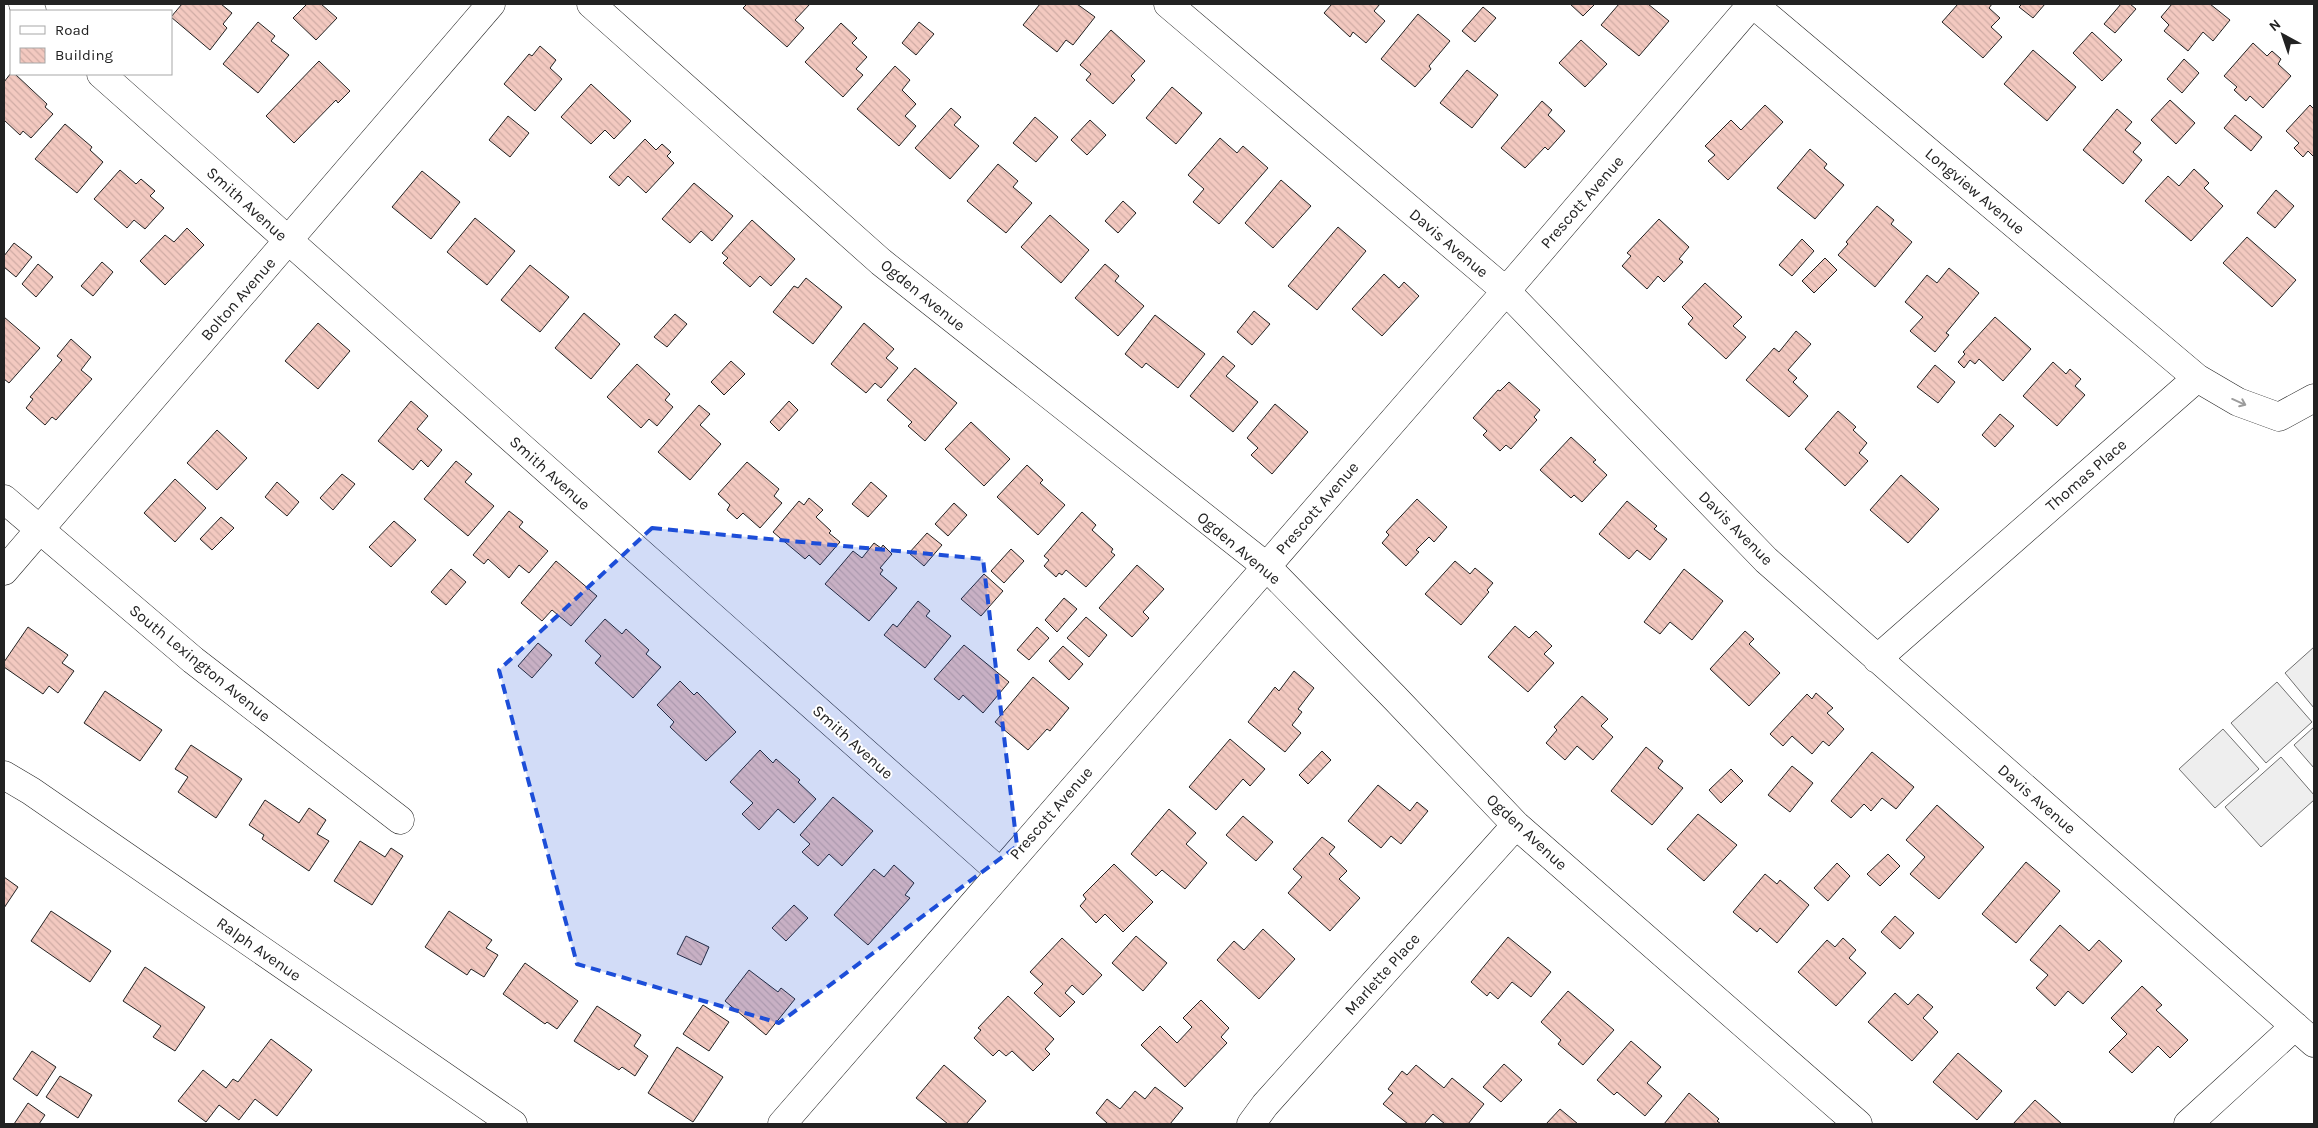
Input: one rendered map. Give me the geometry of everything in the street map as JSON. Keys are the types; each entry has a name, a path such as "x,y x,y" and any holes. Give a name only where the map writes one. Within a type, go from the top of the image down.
{"street":[{"name":"Bolton Avenue","path":"4,571 491,4"},
{"name":"Ogden Avenue","path":"591,4 881,262 1266,566 1516,826 1858,1124"},
{"name":"Davis Avenue","path":"1168,4 1506,291 1766,560 2305,1035"},
{"name":"Prescott Avenue","path":"782,1124 1753,4"},
{"name":"Longview Avenue","path":"1753,4 2197,378"},
{"name":"Smith Avenue","path":"102,75 1000,872"},
{"path":"2197,378 2238,402 2279,418 2314,398"},
{"name":"Thomas Place","path":"1877,659 2197,378"},
{"name":"South Lexington Avenue","path":"4,499 193,660 400,820"},
{"name":"Ralph Avenue","path":"4,775 31,791 513,1124"},
{"name":"Marlette Place","path":"1251,1124 1265,1105 1516,826"},
{"path":"2188,1124 2305,1035"}],"highlighted area":[{"path":"652,528 983,559 1017,846 779,1023 577,964 499,670"}],"shaded area":[{"path":"2314,647 2314,708 2285,673"},
{"path":"2277,682 2312,722 2266,763 2231,723"},
{"path":"2314,727 2314,768 2294,745"},
{"path":"2223,729 2259,769 2215,808 2179,769"},
{"path":"2281,757 2314,795 2314,800 2261,847 2225,807"}],"building":[{"path":"182,4 221,4 232,13 223,24 227,28 210,50 172,18"},
{"path":"307,4 321,4 337,18 316,40 293,18"},
{"path":"747,4 810,4 795,20 804,28 787,47 743,8"},
{"path":"1040,4 1077,4 1095,17 1073,45 1066,40 1057,52 1023,25"},
{"path":"1332,4 1380,4 1374,11 1385,21 1366,43 1353,32 1350,37 1324,13"},
{"path":"1570,4 1595,4 1583,16"},
{"path":"1619,4 1648,4 1669,21 1639,56 1601,25"},
{"path":"1958,4 1992,4 1989,8 2000,18 1991,27 2002,37 1983,58 1942,22"},
{"path":"2022,4 2045,4 2033,18 2019,7"},
{"path":"2121,4 2130,4 2136,9 2115,33 2104,24"},
{"path":"2172,4 2210,4 2230,20 2213,41 2203,32 2188,51 2164,31 2169,25 2161,17"},
{"path":"1483,7 1496,18 1475,42 1462,31"},
{"path":"1418,14 1450,41 1429,66 1431,69 1415,87 1381,59"},
{"path":"258,22 275,36 271,41 289,55 258,93 223,64"},
{"path":"919,22 934,34 916,55 902,43"},
{"path":"841,23 857,38 852,43 867,57 856,69 863,75 843,97 805,62"},
{"path":"1111,30 1145,61 1131,76 1135,80 1113,104 1086,80 1091,74 1080,65"},
{"path":"2092,32 2122,60 2102,81 2073,53"},
{"path":"1581,40 1607,64 1585,87 1559,63"},
{"path":"2253,43 2267,56 2272,51 2281,59 2278,64 2291,76 2263,108 2250,96 2246,101 2234,90 2237,87 2224,76"},
{"path":"540,46 556,60 550,68 562,79 535,111 504,84 529,54 532,56"},
{"path":"2033,50 2076,87 2047,121 2004,84"},
{"path":"2184,59 2199,73 2182,93 2167,79"},
{"path":"319,61 350,91 338,103 336,100 294,143 266,116"},
{"path":"895,66 910,80 902,90 916,104 905,116 916,126 899,146 857,109"},
{"path":"1467,70 1498,95 1472,128 1440,103"},
{"path":"10,74 16,75 47,104 45,107 53,114 31,138 23,131 20,135 4,120 4,82"},
{"path":"591,84 631,121 614,139 605,130 591,144 561,117"},
{"path":"1172,87 1202,113 1176,144 1146,118"},
{"path":"2170,100 2195,123 2176,144 2151,120"},
{"path":"1542,101 1552,110 1548,115 1565,131 1548,150 1545,147 1525,168 1501,148"},
{"path":"1765,105 1783,122 1728,180 1708,161 1715,155 1705,146 1731,120 1741,130"},
{"path":"2310,105 2314,109 2314,157 2308,151 2303,157 2294,148 2299,143 2286,131"},
{"path":"951,108 961,117 954,125 979,146 950,179 915,148"},
{"path":"2117,109 2132,122 2125,130 2141,143 2133,152 2142,160 2123,184 2083,150"},
{"path":"2235,115 2262,137 2251,151 2224,128"},
{"path":"508,116 529,133 510,157 489,140"},
{"path":"1035,117 1058,137 1036,162 1013,143"},
{"path":"1090,120 1106,135 1087,155 1071,140"},
{"path":"65,124 92,147 90,150 103,162 77,193 35,159"},
{"path":"1220,138 1237,153 1243,146 1268,168 1219,224 1193,202 1204,189 1188,175"},
{"path":"645,139 656,150 662,144 671,152 667,156 674,163 646,193 628,176 619,186 609,177"},
{"path":"1810,149 1827,164 1824,168 1844,185 1815,219 1777,188"},
{"path":"998,164 1018,181 1013,187 1032,203 1006,233 967,201"},
{"path":"2194,169 2209,183 2204,188 2223,206 2191,241 2145,201 2168,176 2179,186"},
{"path":"120,170 136,184 141,179 155,191 150,196 164,208 145,229 134,220 127,228 94,199"},
{"path":"422,171 460,202 431,239 392,207"},
{"path":"1281,180 1311,206 1273,248 1245,223"},
{"path":"694,183 733,216 712,241 701,231 690,243 662,219"},
{"path":"2276,190 2294,206 2275,228 2257,213"},
{"path":"1123,201 1136,213 1118,233 1105,221"},
{"path":"1877,206 1894,220 1891,224 1912,242 1875,287 1838,255 1848,244 1846,242"},
{"path":"1050,215 1089,250 1061,283 1021,247"},
{"path":"475,218 515,251 487,285 447,252"},
{"path":"1659,219 1689,247 1679,259 1683,262 1664,282 1658,276 1647,289 1622,266 1631,256 1627,253"},
{"path":"752,220 795,259 771,286 760,276 750,287 723,263 728,258 722,253"},
{"path":"1338,227 1366,251 1317,310 1288,286"},
{"path":"187,228 204,245 165,285 140,261 165,235 174,242"},
{"path":"2247,237 2296,280 2272,307 2223,263"},
{"path":"1802,239 1814,251 1792,276 1779,265"},
{"path":"14,243 32,257 16,277 4,267 4,256"},
{"path":"1825,258 1837,270 1814,293 1802,281"},
{"path":"102,262 113,272 93,296 81,286"},
{"path":"38,264 53,277 36,297 22,284"},
{"path":"1105,264 1119,276 1115,281 1144,306 1118,336 1075,298"},
{"path":"530,265 569,297 540,332 501,300"},
{"path":"1949,268 1979,293 1946,333 1949,335 1935,352 1910,331 1923,317 1905,302 1927,275 1937,283"},
{"path":"1384,274 1399,288 1404,282 1419,296 1382,336 1352,309"},
{"path":"806,278 842,307 813,344 773,312 794,286 798,288"},
{"path":"1705,283 1742,317 1733,326 1746,337 1726,359 1688,324 1693,318 1682,307"},
{"path":"1254,311 1270,324 1252,345 1237,332"},
{"path":"584,313 620,344 591,379 555,348"},
{"path":"675,314 687,324 667,347 654,337"},
{"path":"1155,315 1205,354 1178,388 1146,363 1142,368 1125,354"},
{"path":"4,317 40,348 9,383 4,379"},
{"path":"1995,317 2031,349 2003,381 1979,359 1975,364 1970,360 1964,368 1958,362 1965,354 1963,352"},
{"path":"318,323 350,351 318,389 285,361"},
{"path":"864,323 894,349 886,358 898,368 881,388 875,383 866,393 831,364"},
{"path":"1796,331 1811,344 1788,370 1797,378 1793,382 1808,396 1789,417 1746,380 1774,348 1779,352"},
{"path":"71,339 91,357 81,370 92,379 56,420 52,417 45,425 26,408 33,399 30,397 62,360 57,356"},
{"path":"1223,356 1235,366 1226,376 1258,402 1233,432 1190,396"},
{"path":"731,361 745,374 724,395 711,382"},
{"path":"2053,362 2066,374 2070,369 2081,379 2075,386 2085,395 2057,426 2023,396"},
{"path":"637,364 670,394 665,400 673,407 657,426 649,419 641,428 607,397"},
{"path":"1935,365 1955,382 1938,403 1917,387"},
{"path":"915,368 957,403 925,441 908,426 912,422 887,400"},
{"path":"1509,382 1540,410 1534,417 1537,420 1511,449 1506,445 1500,451 1483,435 1487,431 1473,418 1498,390 1500,391"},
{"path":"411,401 428,416 417,429 442,450 428,467 421,460 413,470 378,441"},
{"path":"789,401 798,410 779,431 770,422"},
{"path":"1275,404 1308,432 1272,474 1251,455 1258,448 1247,438"},
{"path":"699,405 710,414 700,425 721,444 690,480 658,452"},
{"path":"1838,411 1856,427 1853,430 1867,443 1859,453 1868,461 1845,486 1805,449"},
{"path":"2000,414 2014,426 1995,447 1982,435"},
{"path":"971,422 1010,459 984,486 945,449"},
{"path":"217,430 247,458 217,490 187,463"},
{"path":"1571,437 1596,460 1593,462 1607,475 1582,502 1574,495 1571,498 1540,470"},
{"path":"456,461 472,474 465,482 494,506 468,536 424,499"},
{"path":"747,462 779,489 774,496 782,503 760,528 743,513 737,519 727,510 730,505 718,494"},
{"path":"1027,465 1043,480 1040,483 1065,505 1038,535 997,497"},
{"path":"342,474 355,484 333,510 320,498"},
{"path":"1901,475 1939,509 1908,543 1870,510"},
{"path":"175,479 206,508 175,542 144,513"},
{"path":"277,482 299,502 287,516 265,497"},
{"path":"871,482 887,496 868,517 852,504"},
{"path":"809,498 823,510 816,517 831,531 829,533 840,542 820,565 809,555 805,559 773,532 799,501 804,505"},
{"path":"1417,499 1447,527 1434,542 1429,537 1416,550 1419,552 1406,566 1382,543 1389,535 1386,532"},
{"path":"1627,501 1657,526 1654,529 1667,539 1650,560 1637,550 1629,559 1599,534"},
{"path":"954,503 967,515 948,536 935,524"},
{"path":"509,511 523,522 519,527 548,551 529,573 519,565 509,578 488,559 484,564 473,555"},
{"path":"1082,512 1096,525 1092,530 1113,549 1111,552 1115,555 1086,587 1066,570 1062,575 1059,573 1056,577 1044,566 1049,560 1044,556"},
{"path":"221,517 234,528 212,550 200,539"},
{"path":"394,521 416,540 391,567 369,547"},
{"path":"927,533 942,545 924,566 909,553"},
{"path":"874,543 881,548 883,545 892,554 880,568 883,570 880,574 897,588 869,621 825,584 853,551 862,558"},
{"path":"1011,549 1024,561 1004,583 991,571"},
{"path":"556,561 597,596 571,626 552,610 542,621 521,603"},
{"path":"1455,561 1470,574 1475,568 1493,583 1487,590 1489,592 1461,625 1425,594"},
{"path":"1137,565 1164,589 1143,612 1149,618 1132,637 1099,608"},
{"path":"451,569 466,582 446,605 431,592"},
{"path":"1684,569 1723,601 1692,640 1670,622 1660,634 1644,622"},
{"path":"984,574 1003,591 981,616 961,599"},
{"path":"1064,598 1077,609 1057,632 1045,620"},
{"path":"918,601 930,611 926,616 951,636 925,668 884,635 893,624 897,627"},
{"path":"1086,617 1107,635 1089,657 1067,638"},
{"path":"605,619 622,634 626,629 649,650 646,654 661,667 633,698 595,663 601,656 585,641"},
{"path":"1515,626 1529,638 1536,631 1552,646 1544,654 1554,663 1528,692 1488,657"},
{"path":"28,627 68,655 62,663 74,671 58,693 49,686 43,694 4,667 4,662"},
{"path":"1037,627 1049,638 1029,660 1017,650"},
{"path":"1745,631 1754,639 1749,644 1780,673 1749,706 1710,669"},
{"path":"538,643 552,655 532,678 518,666"},
{"path":"964,645 1009,682 983,713 963,695 959,700 934,679"},
{"path":"1063,646 1083,664 1069,680 1049,661"},
{"path":"1294,671 1314,688 1298,709 1302,712 1292,725 1301,733 1285,752 1248,722 1275,687 1279,691"},
{"path":"1033,677 1069,708 1050,731 1047,729 1028,750 995,722"},
{"path":"680,681 694,695 697,692 736,732 706,761 670,727 674,722 657,705"},
{"path":"105,691 162,730 140,761 84,723"},
{"path":"1816,693 1833,708 1827,713 1844,729 1829,746 1823,741 1812,754 1792,736 1783,746 1770,734 1807,694 1812,699"},
{"path":"1582,696 1608,719 1601,726 1613,737 1593,760 1577,746 1565,760 1546,743 1557,730 1554,727"},
{"path":"1230,739 1265,769 1250,786 1243,779 1216,810 1189,787"},
{"path":"191,745 242,779 216,818 178,792 188,777 175,769"},
{"path":"1646,747 1663,761 1658,768 1683,788 1652,825 1611,791"},
{"path":"760,750 773,763 776,759 800,780 798,782 816,799 794,823 778,809 759,830 742,814 753,803 730,782"},
{"path":"1322,751 1331,760 1308,784 1299,775"},
{"path":"1872,752 1914,787 1896,809 1882,798 1871,811 1864,804 1851,818 1831,801"},
{"path":"1792,766 1813,783 1790,812 1768,795"},
{"path":"1731,769 1743,781 1721,803 1709,790"},
{"path":"1378,785 1410,811 1417,802 1428,811 1401,844 1391,836 1381,848 1348,821"},
{"path":"833,797 873,831 842,866 829,854 818,866 802,852 810,844 800,835"},
{"path":"265,800 299,823 309,808 326,820 317,834 329,841 309,871 262,839 264,835 249,825"},
{"path":"1937,805 1984,847 1939,899 1910,874 1925,857 1906,840"},
{"path":"1169,809 1196,833 1186,844 1207,863 1185,889 1162,870 1156,876 1131,854"},
{"path":"1698,814 1737,845 1704,881 1667,849"},
{"path":"1243,816 1273,842 1256,861 1226,835"},
{"path":"1322,837 1335,847 1329,854 1347,871 1339,879 1360,898 1330,931 1288,893 1302,877 1293,869"},
{"path":"360,841 385,857 391,848 403,856 372,905 334,881"},
{"path":"1888,854 1900,866 1880,886 1867,874"},
{"path":"2026,862 2060,891 2016,943 1982,914"},
{"path":"1837,863 1850,876 1828,901 1814,888"},
{"path":"1114,864 1153,902 1123,932 1105,914 1096,923 1080,906 1086,899 1083,895"},
{"path":"894,865 914,883 905,895 910,898 868,945 834,915 874,869 884,877"},
{"path":"1765,874 1777,884 1780,880 1809,905 1777,943 1760,928 1757,932 1733,912"},
{"path":"4,877 18,887 4,908"},
{"path":"794,905 808,918 786,941 772,928"},
{"path":"51,911 111,951 90,982 31,941"},
{"path":"449,911 492,940 486,948 498,955 484,977 471,969 467,975 425,947"},
{"path":"1895,916 1914,933 1900,949 1881,932"},
{"path":"2060,925 2089,951 2099,940 2122,961 2083,1004 2068,991 2055,1006 2036,988 2048,975 2030,960"},
{"path":"1263,929 1295,959 1259,999 1217,960 1234,941 1244,950"},
{"path":"686,936 709,947 701,965 677,954"},
{"path":"1136,936 1167,963 1143,991 1112,963"},
{"path":"1508,937 1551,972 1531,997 1512,982 1498,999 1490,992 1487,996 1471,982"},
{"path":"1062,938 1102,975 1083,995 1072,985 1065,993 1075,1002 1060,1017 1034,993 1043,984 1030,972"},
{"path":"1843,938 1856,950 1849,958 1866,973 1836,1006 1798,972 1827,940 1835,947"},
{"path":"525,963 578,1001 557,1029 547,1022 545,1024 503,994"},
{"path":"145,967 205,1007 175,1051 153,1037 161,1026 123,1001"},
{"path":"749,970 778,992 781,988 795,999 766,1035 725,1001"},
{"path":"2142,986 2162,1005 2156,1010 2188,1040 2170,1058 2158,1046 2132,1073 2109,1052 2127,1034 2111,1018"},
{"path":"1568,991 1614,1030 1583,1065 1558,1044 1561,1040 1541,1022"},
{"path":"1895,993 1908,1005 1918,994 1933,1007 1923,1018 1938,1032 1912,1061 1868,1022"},
{"path":"1008,996 1054,1039 1045,1049 1050,1054 1033,1071 1012,1051 1006,1056 999,1050 993,1056 974,1038 981,1030 978,1028"},
{"path":"1201,1000 1229,1028 1221,1037 1227,1043 1185,1087 1141,1045 1160,1026 1177,1043 1192,1027 1183,1018"},
{"path":"703,1005 729,1022 709,1051 683,1034"},
{"path":"597,1006 641,1035 634,1046 648,1056 635,1076 622,1067 619,1070 574,1041"},
{"path":"271,1039 312,1070 277,1116 255,1099 239,1120 219,1105 206,1122 178,1101 203,1070 226,1088 233,1079 238,1082"},
{"path":"1631,1041 1661,1067 1647,1083 1662,1096 1645,1116 1617,1092 1614,1095 1597,1080"},
{"path":"677,1047 723,1077 693,1122 648,1093"},
{"path":"32,1051 56,1067 37,1096 13,1079"},
{"path":"1958,1053 2002,1091 1977,1120 1933,1082"},
{"path":"1504,1064 1522,1080 1501,1102 1483,1087"},
{"path":"944,1065 986,1101 966,1124 948,1124 916,1098"},
{"path":"1416,1065 1444,1088 1452,1078 1484,1104 1468,1124 1445,1124 1433,1114 1424,1124 1408,1124 1383,1104 1393,1093 1388,1089 1402,1071 1407,1075"},
{"path":"60,1076 92,1095 78,1118 46,1097"},
{"path":"1155,1087 1183,1108 1170,1124 1108,1124 1096,1113 1107,1099 1120,1109 1135,1091 1145,1099"},
{"path":"1689,1093 1719,1119 1717,1121 1721,1124 1664,1124"},
{"path":"2035,1100 2062,1124 2013,1124"},
{"path":"28,1103 45,1115 39,1124 14,1124"},
{"path":"1560,1109 1578,1124 1546,1124"}]}
